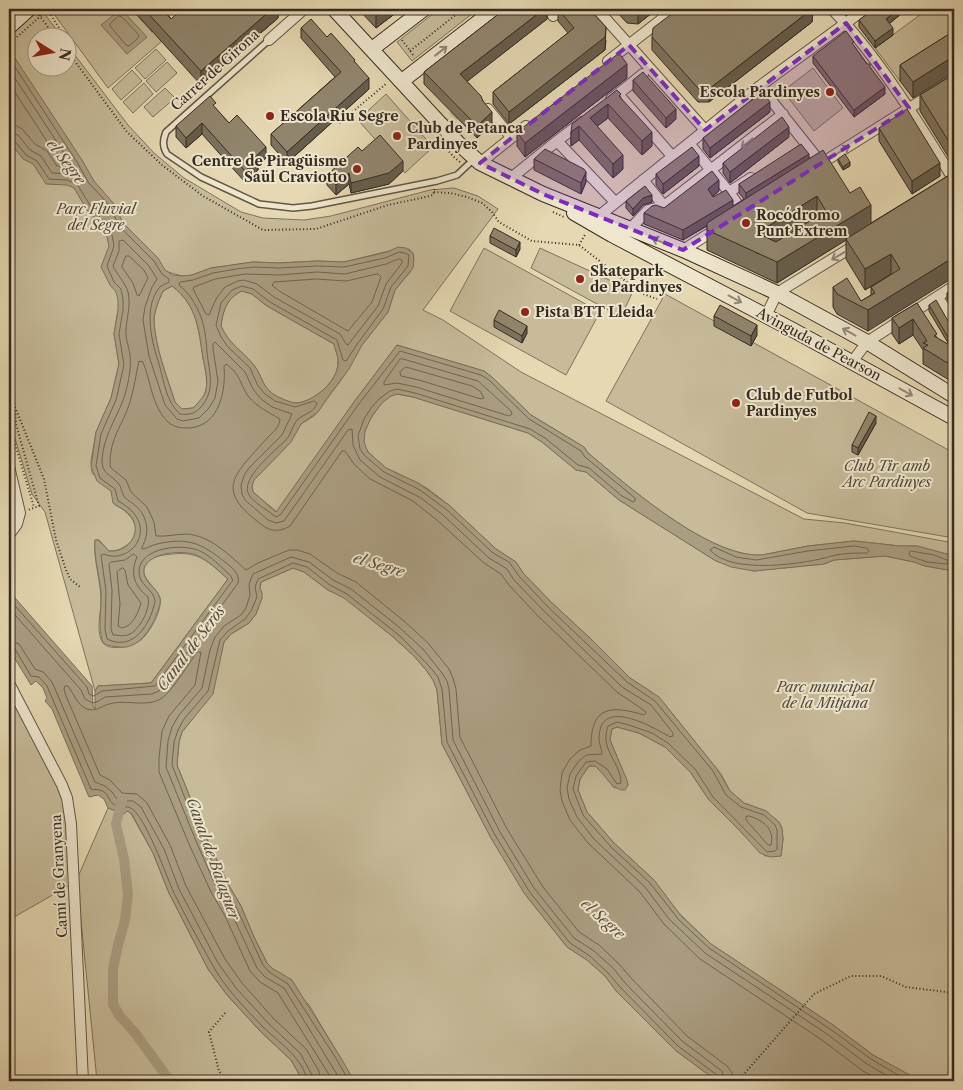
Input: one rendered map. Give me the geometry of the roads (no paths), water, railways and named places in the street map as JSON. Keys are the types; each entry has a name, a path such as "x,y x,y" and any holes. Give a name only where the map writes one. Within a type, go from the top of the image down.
{"street":[{"path":"9,27 30,9"},
{"name":"Carrer de Girona","path":"269,40 304,9"},
{"path":"334,9 453,138 478,161 543,194 592,224 615,202 760,86 865,9"},
{"path":"372,49 424,9"},
{"path":"399,78 422,66 495,9"},
{"path":"553,16 562,9"},
{"path":"597,9 705,130"},
{"path":"598,70 675,9"},
{"path":"832,9 846,23 909,108 954,180"},
{"path":"603,105 650,68"},
{"path":"811,170 954,80"},
{"path":"760,86 821,163"},
{"path":"618,94 672,156"},
{"path":"488,109 511,137"},
{"path":"630,229 648,210 664,206 783,114"},
{"path":"511,178 588,117"},
{"path":"478,161 535,119"},
{"path":"557,141 615,202"},
{"path":"659,260 687,252 739,215 729,192 689,143"},
{"path":"794,149 804,143"},
{"path":"729,192 756,174"},
{"path":"643,180 664,206"},
{"name":"Avinguda de Pearson","path":"592,224 630,229 687,252 776,293 867,342 953,393"},
{"name":"Avinguda de Pearson","path":"592,224 954,418"},
{"path":"766,316 776,293 864,240"},
{"path":"682,272 681,261 687,252"},
{"path":"852,362 867,342 922,312 938,297 954,287"},
{"path":"938,297 954,324"},
{"path":"9,466 20,513 17,524 9,535"},
{"name":"Camí de Granyena","path":"9,683 67,798 71,824 83,1081"}],"lane":[{"name":"Carrer de Girona","path":"269,40 166,132 163,140 164,149 167,154 201,177 259,204 293,208 312,206 457,176 478,161"}],"water":[{"path":"121,9 147,37 127,54 101,25"},
{"path":"9,49 94,181 114,204 123,223 158,258 165,270 173,275 192,275 211,268 253,262 344,262 387,252 398,247 406,248 413,253 413,268 395,290 388,312 362,345 349,369 318,412 301,424 291,442 254,480 253,492 276,512 397,345 484,371 531,415 584,447 588,453 670,518 718,545 741,553 762,555 808,546 854,541 917,546 954,556 954,571 885,556 834,560 824,564 754,571 731,567 716,561 619,500 586,472 576,470 528,433 413,397 397,394 382,403 372,416 365,431 364,442 368,452 386,468 418,483 450,506 496,549 516,562 523,573 551,602 630,678 659,697 717,769 730,791 744,803 766,811 779,822 782,828 783,839 781,856 770,857 760,853 709,800 691,773 665,747 639,733 617,727 612,729 610,740 628,785 625,790 620,790 599,769 595,766 589,766 580,779 578,790 587,812 614,843 654,880 682,917 711,944 833,1025 873,1055 921,1081 717,1081 675,1050 617,992 605,976 587,960 567,947 524,893 491,838 442,744 437,690 426,670 392,636 344,598 328,590 304,572 293,568 261,582 262,598 256,614 249,623 231,634 224,642 213,694 182,732 177,765 206,837 267,963 292,980 354,1081 303,1081 291,1060 261,1032 227,995 208,969 169,893 153,853 132,814 127,811 124,814 108,808 104,799 98,795 89,797 52,709 45,701 47,698 43,688 36,681 31,685 9,649 9,591 92,686 93,706 95,709 95,691 98,686 151,683 228,579 214,566 192,554 168,554 152,559 147,563 144,574 147,581 158,594 160,602 151,626 143,638 132,645 118,647 103,643 100,624 101,592 95,540 98,540 109,551 116,551 127,546 134,536 135,530 135,524 130,515 113,503 111,491 97,481 91,467 96,432 111,398 119,364 114,334 118,300 116,292 110,285 101,267 109,246 102,226 87,210 74,188 67,185 46,184 33,164 23,159 9,141","holes":["172,286 180,293 192,310 198,328 207,384 204,395 193,408 182,409 175,402 162,362 154,321 156,309 163,291","242,291 252,294 267,306 334,344 338,358 337,370 334,377 317,395 303,402 296,403 278,397 268,390 253,364 228,338 221,326 229,301"]}],"waterway":[{"path":"122,800 116,824 124,859 128,895 125,920 113,969 113,1004 119,1015 135,1033 170,1081"}],"tunnel":[{"path":"443,128 463,106"}],"place":[{"name":"Escola Pardinyes","path":"830,92"},
{"name":"Escola Riu Segre","path":"270,116"},
{"name":"Club de Petanca Pardinyes","path":"397,136"},
{"name":"Centre de Piragüisme Saül Craviotto","path":"357,169"},
{"name":"Rocódromo Punt Extrem","path":"746,223"},
{"name":"Skatepark de Pardinyes","path":"580,279"},
{"name":"Pista BTT Lleida","path":"525,312"},
{"name":"Club de Futbol Pardinyes","path":"736,403"}],"water label":[{"name":"el Segre","path":"66,162"},
{"name":"el Segre","path":"379,565"},
{"name":"Canal de Seròs","path":"191,648"},
{"name":"Canal de Balaguer","path":"213,859"},
{"name":"el Segre","path":"603,919"}],"park label":[{"name":"Parc Fluvial del Segre","path":"96,217"},
{"name":"Club Tir amb Arc Pardinyes","path":"887,474"},
{"name":"Parc municipal de la Mitjana","path":"825,696"}]}
